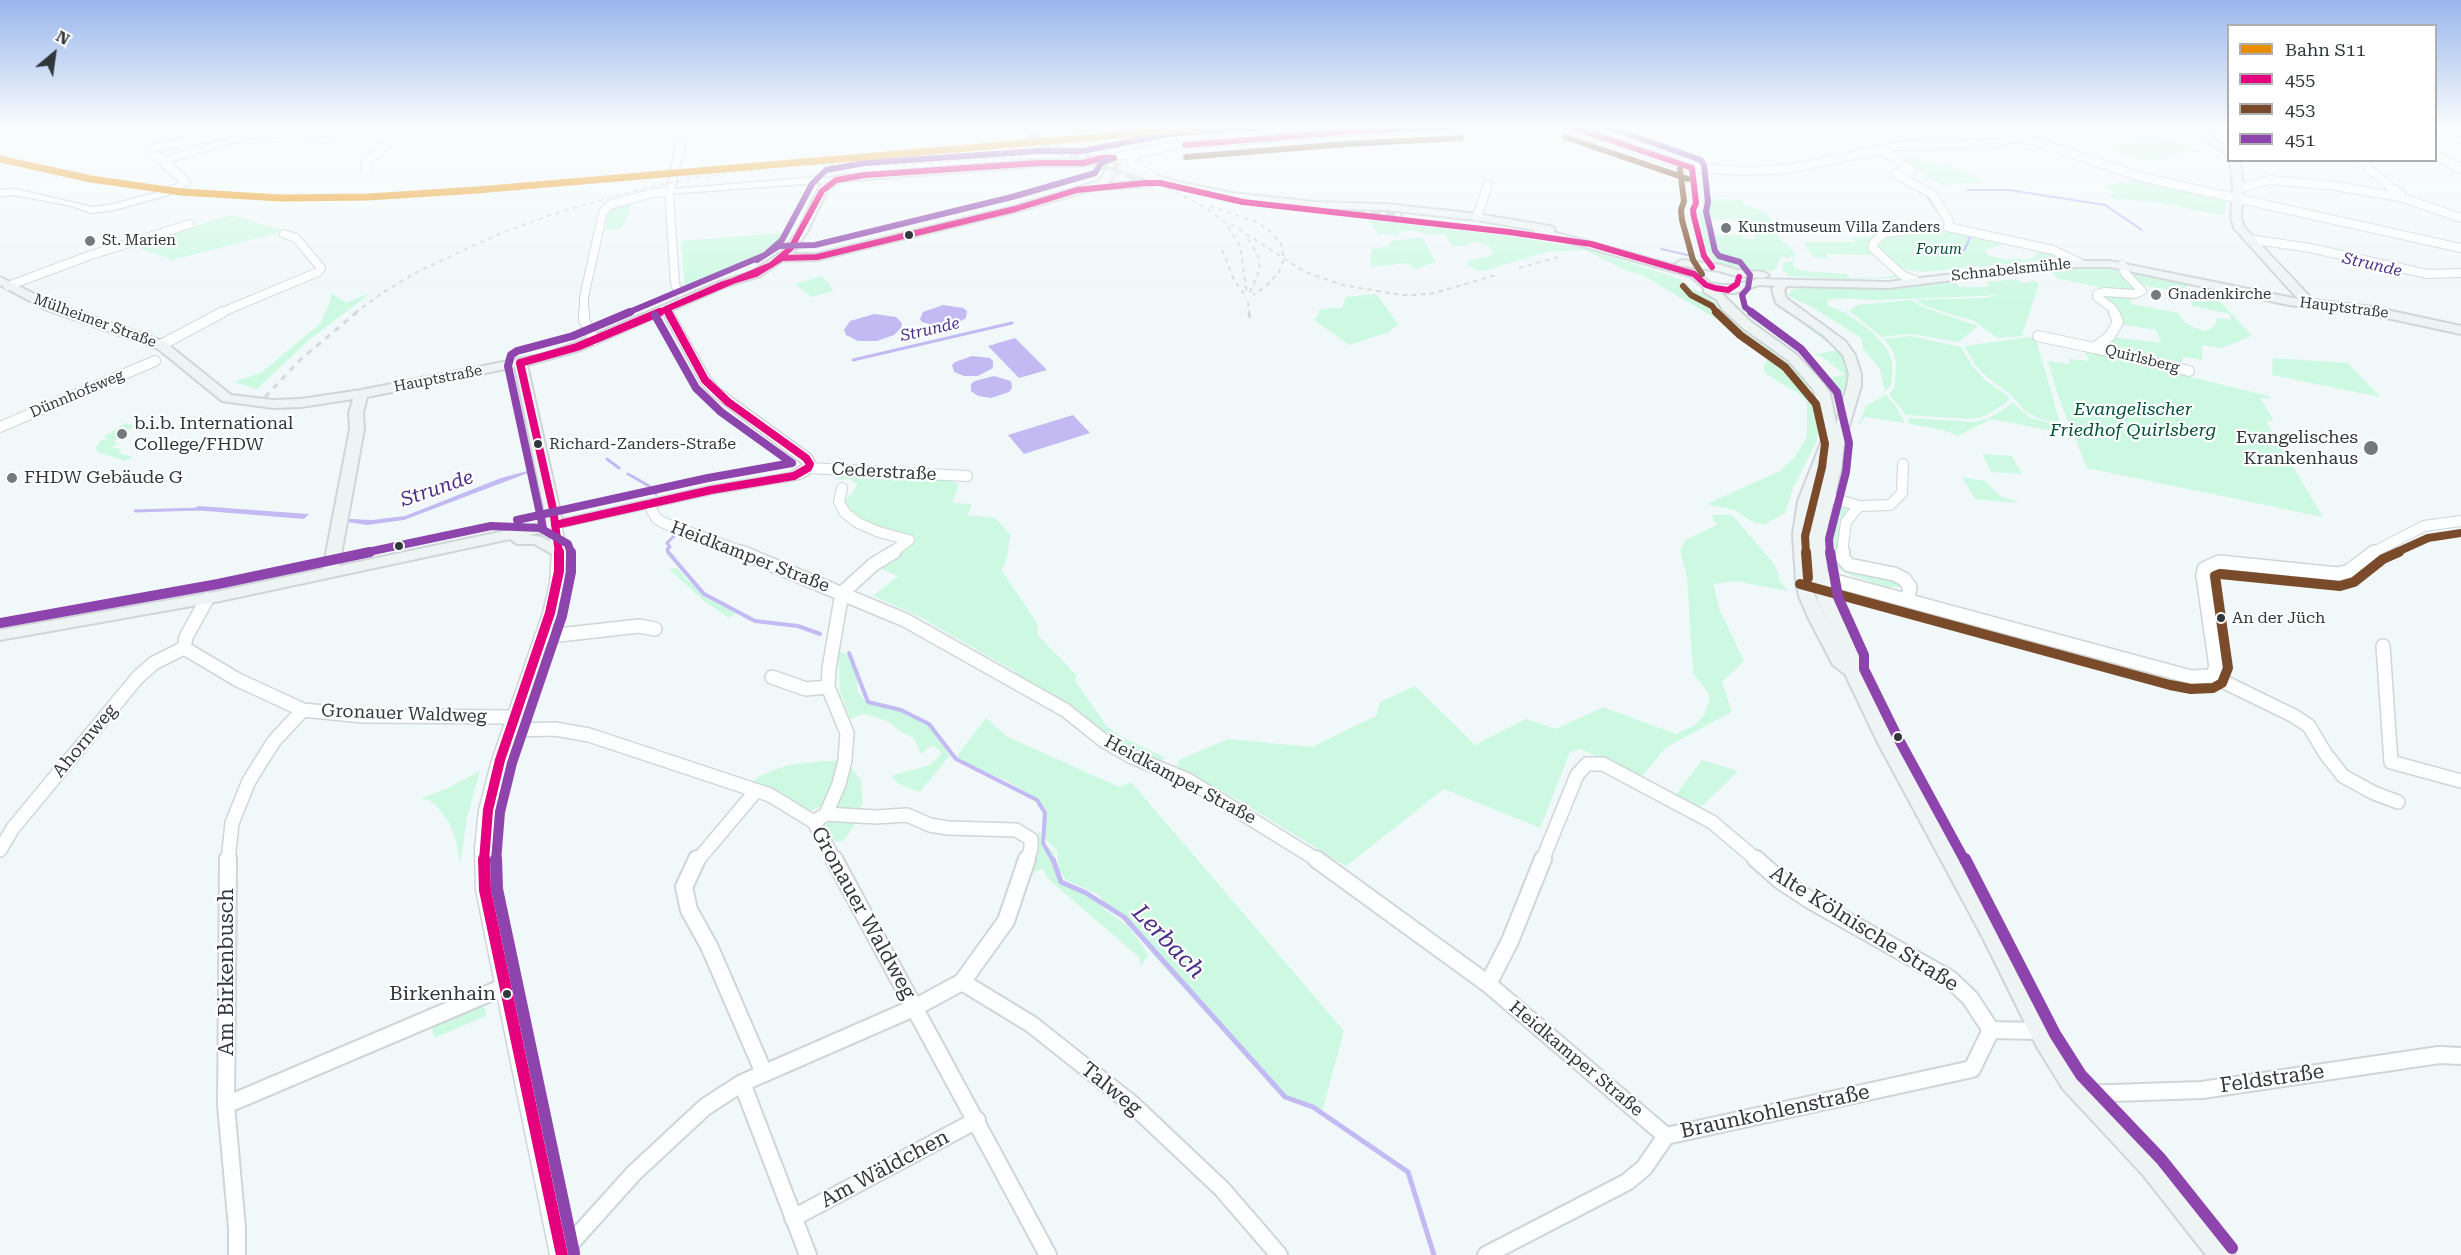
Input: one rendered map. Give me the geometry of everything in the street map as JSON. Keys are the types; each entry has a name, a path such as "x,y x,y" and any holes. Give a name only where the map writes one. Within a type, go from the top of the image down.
{"main road":[{"path":"782,258 802,232 828,185"},
{"name":"Hauptstraße","path":"273,404 310,402 361,394 553,356 723,284 756,274 782,258 817,256 1015,209 1097,185"},
{"name":"Hauptstraße","path":"1077,190 1120,185"},
{"path":"1167,185 1232,200 1387,207 1477,217 1579,234 1698,272"},
{"path":"1182,185 1251,199 1349,207 1591,244"},
{"path":"2236,185 2237,224 2310,304"},
{"path":"1403,216 1538,231 1615,245"},
{"path":"1538,231 1692,266 1709,287 1728,290 1735,314"},
{"name":"Schnabelsmühle","path":"1698,272 1719,270 1741,278 1859,286 1888,285 1915,280 2080,263 2122,265"},
{"name":"Hauptstraße","path":"2122,265 2310,304 2380,312 2461,330"},
{"path":"1698,272 1698,285 1721,297 1735,314 1793,358 1818,386 1830,406 1837,443"},
{"name":"Schnabelsmühle","path":"1728,290 1739,288 1741,278"},
{"path":"1790,281 1780,286 1778,296 1786,306 1827,332 1841,345 1853,365 1854,386 1837,443 1834,469 1817,538 1820,577 1826,601 1853,659 1852,670"},
{"name":"Mülheimer Straße","path":"4,283 49,306 161,345 221,396 273,404"},
{"path":"0,635 207,599 555,525 520,363"},
{"path":"1818,386 1828,411 1830,438 1810,484 1805,501 1801,534 1807,596 1816,617 1839,661 1852,670 1887,743 1989,930 2040,1031 2071,1082 2152,1167 2222,1255"},
{"path":"330,573 357,429 356,413 361,394"},
{"path":"310,402 341,407 356,413"},
{"path":"1810,484 1818,493 1827,496"},
{"path":"492,538 537,540 559,552"}],"street":[{"path":"0,193 15,192 74,204 91,210 111,208 165,194 182,185"},
{"path":"671,185 669,192 675,284 679,293"},
{"path":"594,340 584,320 584,297 604,209 615,203 669,192 761,185"},
{"path":"1184,185 1191,187"},
{"path":"1477,217 1488,185"},
{"path":"1916,185 1929,191 1949,221 1948,227 2053,250 2080,263"},
{"path":"2186,185 2237,193 2461,248"},
{"path":"2237,193 2258,185"},
{"path":"2319,185 2400,197 2461,217"},
{"path":"2388,185 2394,190 2461,217"},
{"name":"Mülheimer Straße","path":"4,283 190,224"},
{"path":"1904,231 1884,233 1874,244 1874,248 1902,275 1915,280"},
{"path":"161,345 224,311 318,273 321,268 296,238 284,234"},
{"path":"2249,239 2310,248 2427,274 2461,273"},
{"name":"Quirlsberg","path":"2094,348 2110,336 2118,322 2112,308 2097,294 2104,292 2135,294 2142,291 2125,273 2122,265"},
{"path":"666,309 705,380 728,402 806,458 810,464 808,468"},
{"name":"Quirlsberg","path":"2038,336 2189,371"},
{"name":"Dünnhofsweg","path":"0,427 155,362"},
{"path":"1827,496 1859,506 1890,505 1902,493 1904,464"},
{"name":"Cederstraße","path":"555,525 794,476 808,468 967,476"},
{"path":"820,818 839,784 847,733 828,687 829,668 842,593 874,564 909,543 909,540 879,532 858,523 845,513 839,502 842,488"},
{"name":"Heidkamper Straße","path":"649,504 656,518 664,523 772,563 905,620 1065,710 1104,741 1188,780 1241,811 1331,869 1488,984 1666,1136"},
{"path":"1859,506 1845,522 1842,557 1849,565 1856,568 1894,574 1905,579 1910,587 1908,600"},
{"path":"2212,676 2216,667 2203,576 2205,569 2210,565 2219,562 2338,574 2349,571 2377,549 2424,526 2461,521"},
{"path":"555,525 559,552 557,583 500,760 488,810 484,848 485,890 562,1254"},
{"path":"1803,572 2173,673 2191,677 2212,676 2294,716 2309,726 2325,753 2343,776 2374,793 2398,802"},
{"path":"184,648 186,637 207,599"},
{"path":"541,638 639,626 655,629"},
{"path":"2383,646 2391,762 2461,781"},
{"name":"Gronauer Waldweg","path":"184,648 238,680 303,710 363,716 513,723 589,735 770,795 820,818 916,1007 1048,1255"},
{"name":"Ahornweg","path":"0,849 13,828 138,677 154,663 184,648"},
{"path":"772,677 806,688 828,687"},
{"name":"Am Birkenbusch","path":"237,1255 237,1228 226,1105 227,871 232,823 249,781 274,741 303,710"},
{"name":"Alte Kölnische Straße","path":"1488,984 1510,941 1576,775 1587,764 1604,764 1712,822 1781,880 1810,900 1950,979 1970,998 1991,1030"},
{"path":"756,791 697,860 684,887 689,910 710,948 764,1073"},
{"path":"562,1254 634,1173 705,1107 742,1083 916,1007 962,982 1006,921 1031,849 1031,839 1016,830 948,828 930,825 907,815 820,818"},
{"name":"Talweg","path":"962,982 1031,1024 1132,1104 1222,1189 1279,1255"},
{"path":"226,1105 506,986"},
{"path":"1991,1030 2040,1031"},
{"name":"Braunkohlenstraße","path":"1486,1255 1627,1182 1644,1168 1666,1136 1972,1069 1991,1030"},
{"name":"Feldstraße","path":"2082,1095 2202,1090 2439,1055 2461,1056"},
{"path":"742,1083 808,1255"},
{"name":"Am Wäldchen","path":"793,1218 977,1120"}],"green space":[{"path":"2164,185 2222,198 2226,202 2225,213 2219,215 2161,203 2107,198 2114,193 2103,186"},
{"path":"1702,198 1741,200 1745,205 1766,212 1773,223 1765,224 1765,226 1748,226 1744,219 1708,219 1705,225 1707,235 1742,235 1744,239 1756,239 1751,230 1767,230 1777,233 1782,242 1786,243 1797,256 1788,258 1782,256 1777,268 1771,271 1716,263 1706,251 1698,212 1704,210"},
{"path":"631,200 627,218 622,227 605,231 609,211"},
{"path":"232,215 285,231 173,260 129,245"},
{"path":"1367,220 1511,236 1587,249 1680,279 1692,289 1709,296 1734,323 1793,367 1806,383 1818,406 1820,424 1816,443 1793,488 1785,513 1765,524 1755,523 1734,510 1707,504 1780,471 1795,457 1807,437 1807,402 1798,393 1766,374 1763,368 1769,355 1762,346 1642,275 1628,271 1584,250 1547,252 1478,271 1467,265 1468,260 1487,257 1494,252 1490,246 1474,241 1466,246 1452,246 1444,234 1426,235 1418,231 1398,231 1399,235 1379,234"},
{"name":"Forum","path":"1938,229 2005,244 1985,250 1988,255 2007,260 2015,258 2025,260 2035,257 2034,255 2039,251 2058,256 2047,260 1922,272 1890,267 1874,255 1827,254 1828,259 1813,257 1803,242 1854,242 1851,238 1875,237 1870,231 1905,230 1923,234"},
{"path":"794,232 782,238 753,262 685,291 681,241"},
{"path":"1422,237 1436,262 1416,269 1406,263 1372,267 1370,262 1372,249 1388,246 1391,241"},
{"path":"1796,260 1793,267 1805,271 1846,274 1850,278 1888,277 1894,275 1893,271 1898,276 1895,278 1842,279 1786,276 1788,274 1782,271 1783,263"},
{"path":"2088,267 2121,269 2137,291 2112,290 2056,278 2057,276 2046,270"},
{"path":"2127,270 2188,283 2188,286 2176,291 2140,285"},
{"path":"822,276 833,291 811,297 795,284"},
{"path":"2015,279 2022,283 2034,281 2039,283 2022,335 2024,336 1997,338 1974,321 1925,306 1916,300 1987,298 1998,294 1827,300 1827,305 1846,313 1872,332 1887,349 1892,360 1892,376 1891,385 1885,392 1880,369 1863,349 1861,338 1812,307 1788,296 1792,290 1802,288 1890,289 1956,282 1959,287 1989,287 1986,282"},
{"path":"372,292 310,339 257,389 234,382 262,372 320,324 330,302 331,293 347,303"},
{"path":"2100,293 2131,296 2131,304 2178,313 2185,323 2203,331 2209,330 2216,324 2216,318 2231,320 2230,314 2192,306 2190,293 2217,298 2252,336 2222,348 2202,345 2202,360 2183,356 2182,363 2107,344 2105,343 2113,337 2161,343 2156,330 2120,324"},
{"path":"1376,294 1398,324 1389,332 1349,345 1313,319 1317,318 1320,309 1342,308 1346,297"},
{"path":"1911,300 1923,307 1978,326 1959,342 1910,334 1882,337 1849,311 1857,305"},
{"path":"1804,325 1812,327 1840,347 1852,375 1845,397 1829,394 1758,328 1760,327 1827,378 1845,375 1821,356 1812,355 1838,350"},
{"path":"1911,336 1961,347 1972,366 1984,379 2009,397 2007,402 1985,416 1972,419 1906,415 1889,394 1895,386 1896,361 1892,349 1884,339"},
{"path":"2030,337 2036,339 2060,423 2040,419 2026,412 2010,394 1976,366 1964,346"},
{"name":"Evangelischer Friedhof Quirlsberg","path":"2085,351 2268,396 2270,399 2260,398 2274,421 2266,421 2323,517 2087,468 2058,396 2048,361 2070,364 2069,359 2089,361"},
{"path":"2273,358 2348,363 2380,397 2272,375"},
{"path":"1886,395 1895,405 1905,423 1865,417 1858,426 1866,406"},
{"path":"2013,403 2030,418 2061,425 2064,433 1991,419 1958,436 1943,430 1909,424 1908,418 1975,422 1989,418"},
{"path":"125,423 135,426 119,436 121,437 113,442 119,443 112,447 122,450 118,453 133,457 126,461 98,452 95,448 101,440 109,439 104,437"},
{"path":"1982,454 2012,456 2022,474 1991,472"},
{"path":"834,475 946,479 959,484 952,503 971,504 968,515 995,518 1010,534 1008,553 1002,571 1037,623 1038,635 1076,675 1076,682 1108,728 1166,758 1158,761 1129,749 1101,732 1102,730 1070,704 1065,705 1021,679 1014,671 918,616 873,596 898,576 879,568 914,543 916,539 914,536 872,524 854,513 844,501 855,490 857,484 849,479 838,480"},
{"path":"1962,477 1985,481 2000,496 2019,503 1975,499"},
{"path":"1836,504 1848,509 1840,521 1837,557 1888,576 1903,585 1901,587 1887,587 1853,576 1833,566 1829,560 1828,541"},
{"path":"1711,515 1732,515 1775,565 1778,579 1788,591 1735,581 1713,584 1720,611 1744,661 1722,682 1732,712 1665,748 1640,779 1588,752 1580,749 1570,752 1540,828 1444,789 1346,866 1240,801 1177,767 1179,760 1228,739 1312,747 1376,716 1380,702 1415,686 1475,745 1526,719 1556,729 1603,707 1676,734 1695,725 1704,715 1709,701 1709,694 1693,673 1687,576 1680,551 1685,540 1717,525"},
{"path":"677,568 686,579 700,589 705,597 736,613 729,618 704,601 669,569"},
{"path":"838,650 847,655 857,673 857,691 867,703 894,708 928,725 950,755 920,792 899,784 891,776 930,765 942,753 933,745 921,754 914,738 901,732 888,721 863,714 850,719 840,691"},
{"path":"986,718 1008,737 1119,787 1131,782 1344,1031 1322,1111 1310,1103 1285,1100 1156,958 1131,924 1107,907 1099,895 1066,880 1059,870 1057,850 1043,837 1043,805 1037,799 1009,782 961,761 957,756"},
{"path":"1702,760 1738,771 1698,810 1674,797"},
{"path":"837,761 837,769 829,797 820,807 812,810 803,809 749,785 760,776 789,765"},
{"path":"849,765 861,780 863,803 857,811 836,811 833,805"},
{"path":"480,771 467,818 460,864 456,840 449,822 436,805 427,799 420,799 448,788"},
{"path":"830,819 856,822 844,840 837,842 833,840 825,826"},
{"path":"1040,831 1042,842 1054,852 1056,872 1061,883 1096,897 1104,909 1128,926 1149,955 1140,967 1140,958 1048,879 1043,869 1030,874 1035,837"},
{"path":"483,1000 486,1016 434,1038 431,1021"}],"shaded area":[{"path":"943,305 963,308 967,311 966,318 956,324 941,327 922,322 920,319 923,312"},
{"path":"874,314 896,317 902,323 901,328 894,335 877,341 858,341 846,335 844,330 850,321"},
{"path":"1015,338 1047,370 1019,378 988,346"},
{"path":"972,356 990,358 993,361 993,368 978,376 964,376 954,372 952,365 955,362"},
{"path":"994,376 1011,381 1012,388 1009,392 991,398 978,396 971,391 971,384 975,381"},
{"path":"1073,415 1090,433 1024,454 1008,435"},
{"path":"531,470 404,520 367,525 347,522 350,519 372,520 405,516 501,478"},
{"path":"198,506 309,514 304,519 194,510"}],"waterway":[{"name":"Strunde","path":"1967,190 2009,190 2105,205 2142,230"},
{"name":"Strunde","path":"1925,193 1938,212"},
{"name":"Strunde","path":"1929,254 1957,253 1965,249 1970,237"},
{"name":"Strunde","path":"1661,249 1692,256"},
{"name":"Strunde","path":"853,360 1012,323"},
{"name":"Lerbach","path":"607,459 619,468"},
{"name":"Lerbach","path":"628,474 649,486 656,494"},
{"name":"Strunde","path":"135,511 200,509"},
{"name":"Lerbach","path":"669,553 667,549 670,547 667,543 675,535"},
{"name":"Lerbach","path":"668,552 704,594 755,621 798,626 820,634"},
{"name":"Lerbach","path":"849,653 868,702 901,710 929,724 956,759 1037,800 1045,813 1043,843 1053,861"},
{"name":"Lerbach","path":"1053,859 1061,882 1086,893 1124,917 1285,1097 1313,1107 1408,1172 1434,1255"}],"tunnel":[{"path":"1311,206 1403,216"}],"railway":[{"path":"355,313 382,293 419,271 501,233 556,213 662,185"},
{"path":"1160,185 1205,207 1226,223 1240,246 1247,294"},
{"path":"1210,206 1256,222 1269,230 1281,244 1284,258"},
{"path":"1231,224 1284,258"},
{"path":"1248,239 1258,255 1260,269 1249,294"},
{"path":"1222,250 1234,280 1244,294"},
{"path":"1519,268 1558,257"},
{"path":"1253,295 1265,287 1279,272 1284,258"},
{"path":"1284,258 1305,272 1343,285 1401,295 1434,293 1496,275"},
{"path":"1248,302 1249,313"},
{"path":"265,397 300,360 357,312"},
{"path":"1249,312 1250,319"}],"rail line":[{"name":"S11","path":"130,185 181,192 281,198 368,197 540,185"}],"transit line":[{"name":"451","path":"543,528 508,366 511,355 517,351 573,336 765,255 782,240 812,185"},
{"name":"455","path":"520,363 577,347 771,265 791,248 822,191 830,185"},
{"name":"451","path":"757,260 779,246 815,245 1055,185"},
{"name":"455","path":"666,309 723,284 756,274 782,258 817,257 1015,209 1077,190 1130,185"},
{"name":"455","path":"1167,185 1243,202 1509,232 1591,244 1694,274 1706,285 1715,288 1728,290 1737,284 1739,277"},
{"name":"453","path":"1682,185 1684,201 1681,210 1682,220 1693,260 1702,274"},
{"name":"455","path":"1694,185 1696,203 1693,210 1694,217 1704,256 1712,267"},
{"name":"451","path":"1706,185 1708,202 1706,211 1715,251 1719,256 1740,262 1750,275 1748,288 1742,295 1745,307 1801,349 1837,392 1849,443 1846,472 1829,539 1831,558 1838,597 1864,655 1864,669 1898,738 2000,924 2055,1034 2081,1075 2161,1159 2232,1248"},
{"name":"453","path":"1683,286 1691,295 1712,306 1718,315 1740,335 1785,367 1816,404 1825,444 1822,467 1805,536 1808,578"},
{"name":"455","path":"666,309 705,380 728,402 806,458 810,464 808,468"},
{"name":"451","path":"517,520 708,478 792,463 721,412 696,388 655,315"},
{"name":"455","path":"520,363 553,509 559,552 559,571 550,613 500,760 488,810 484,848 485,890 562,1255"},
{"name":"455","path":"555,525 711,490 794,476 808,468"},
{"name":"451","path":"0,623 218,584 491,526 540,528 568,544 571,551 571,572 562,616 512,763 500,812 496,848 497,889 574,1253"},
{"name":"453","path":"1800,584 2170,685 2191,689 2213,688 2222,683 2228,668 2215,576 2220,574 2340,586 2354,582 2383,559 2428,538 2461,533"}],"place":[{"name":"Kunstmuseum Villa Zanders","path":"1726,228"},
{"name":"St. Marien","path":"90,241"},
{"name":"Gnadenkirche","path":"2156,295"},
{"name":"b.i.b. International College/FHDW","path":"122,434"},
{"name":"Richard-Zanders-Straße","path":"538,444"},
{"name":"Evangelisches Krankenhaus","path":"2371,448"},
{"name":"FHDW Gebäude G","path":"12,478"},
{"name":"An der Jüch","path":"2221,618"},
{"name":"Birkenhain","path":"507,994"}]}
